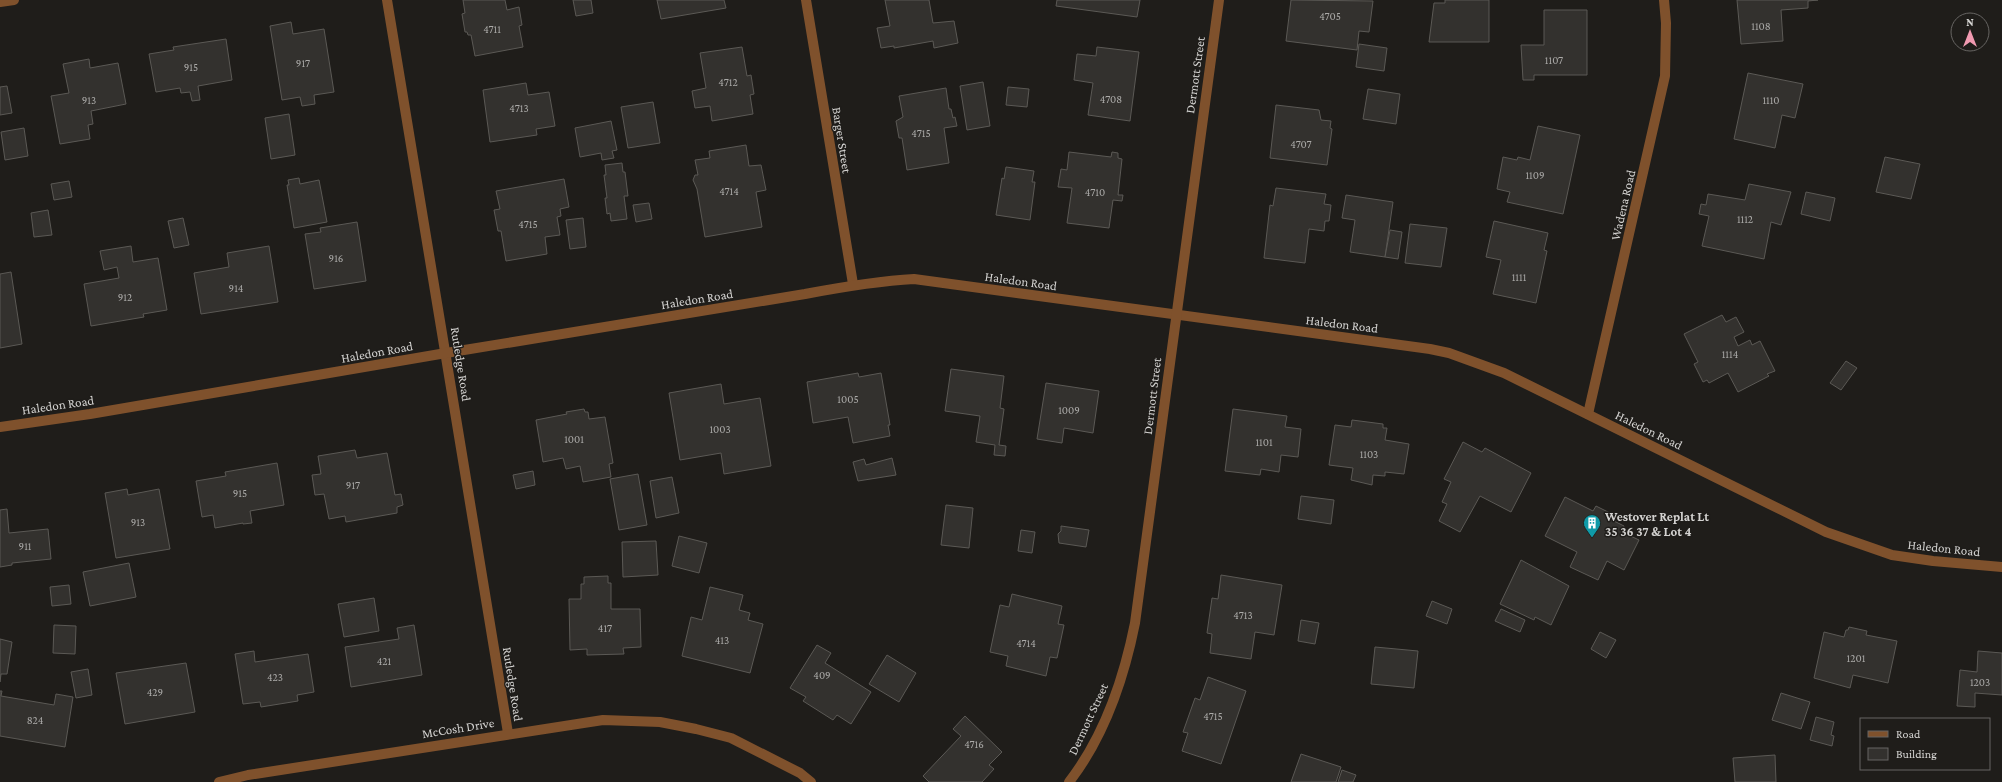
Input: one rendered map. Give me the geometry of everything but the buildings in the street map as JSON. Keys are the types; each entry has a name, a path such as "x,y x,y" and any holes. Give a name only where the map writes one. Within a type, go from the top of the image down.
{"street":[{"path":"0,2 14,0"},
{"name":"Rutledge Road","path":"387,0 508,733"},
{"name":"Barger Street","path":"806,0 853,284"},
{"name":"Dermott Street","path":"1069,782 1093,746 1113,702 1130,647 1136,615 1219,0"},
{"name":"Wadena Road","path":"1588,414 1665,76 1666,23 1664,0"},
{"name":"Haledon Road","path":"0,427 90,414 446,353 805,294 853,284 878,281 914,280 1430,349 1450,354 1504,373 1826,532 1867,548 1892,555 1934,561 2002,567"},
{"name":"McCosh Drive","path":"218,782 248,775 508,733 602,720 660,722 731,738 800,773 811,782"}],"place":[{"name":"Westover Replat Lt 35 36 37 & Lot 4","path":"1592,538"}]}
